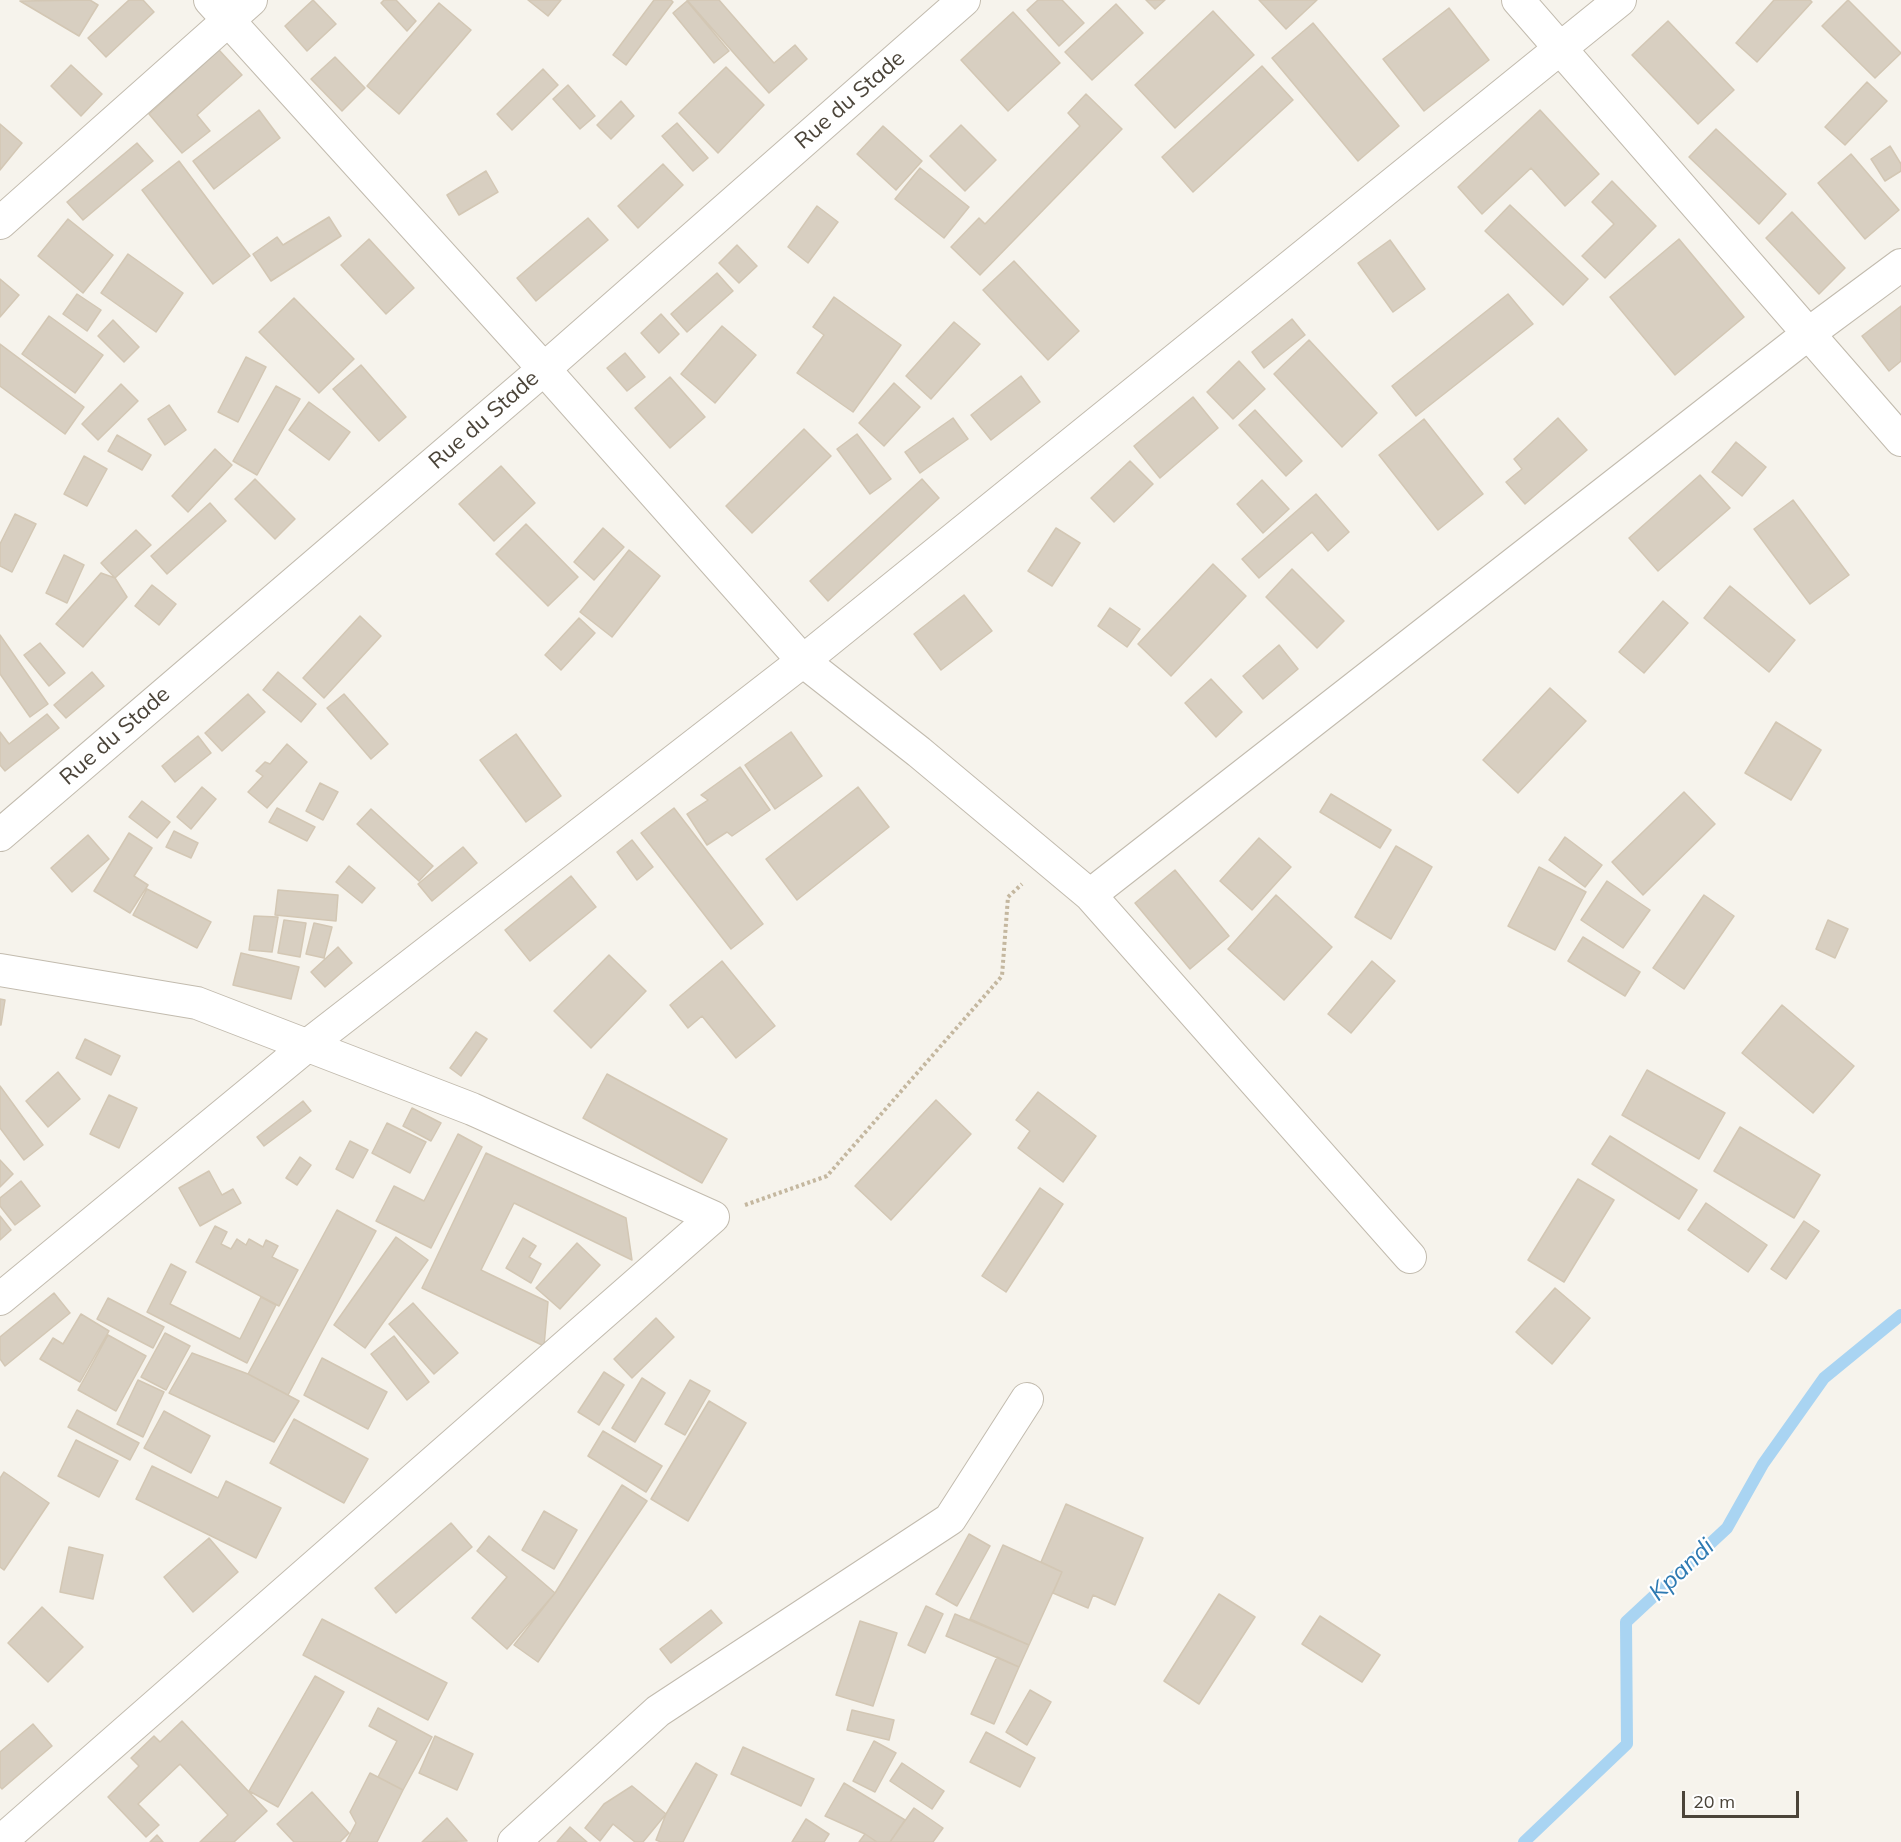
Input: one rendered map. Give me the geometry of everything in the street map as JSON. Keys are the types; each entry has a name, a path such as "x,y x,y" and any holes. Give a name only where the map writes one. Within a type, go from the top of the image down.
{"street":[{"path":"0,223 219,10 252,0"},
{"name":"Rue du Stade","path":"0,834 544,369 964,0"},
{"path":"1518,0 1901,440"},
{"path":"0,1299 308,1045 803,661 1620,0"},
{"path":"219,10 544,369 803,661 919,752 1090,895 1410,1257"},
{"path":"1090,895 1808,334 1901,265"},
{"path":"0,970 197,1003 472,1109 713,1216 0,1842"},
{"path":"514,1842 658,1711 950,1519 1027,1399"}],"path":[{"path":"713,1216 827,1176 1002,976 1008,897 1048,861"}],"building":[{"path":"90,0 98,5 79,36 20,1"},
{"path":"129,0 143,0 154,12 106,57 88,38"},
{"path":"313,0 336,24 307,51 285,26"},
{"path":"384,0 396,0 416,21 407,31 381,3"},
{"path":"528,0 561,0 548,16"},
{"path":"654,0 673,2 626,65 613,55"},
{"path":"687,0 719,0 774,63 795,45 807,59 769,93"},
{"path":"1038,0 1062,0 1084,23 1059,46 1027,10"},
{"path":"1146,0 1165,0 1155,9"},
{"path":"1259,0 1317,0 1286,29"},
{"path":"1774,0 1810,0 1812,2 1757,62 1736,43"},
{"path":"1848,0 1901,53 1875,78 1822,26"},
{"path":"687,1 729,51 714,63 673,13"},
{"path":"439,3 471,30 399,114 367,86"},
{"path":"1116,4 1143,33 1092,80 1065,52"},
{"path":"1449,8 1489,60 1424,111 1383,59"},
{"path":"1213,11 1254,55 1175,128 1135,85"},
{"path":"1013,12 1060,63 1008,111 961,60"},
{"path":"1668,21 1734,90 1698,124 1632,55"},
{"path":"1313,23 1399,126 1358,161 1272,58"},
{"path":"219,50 242,75 197,115 210,131 182,153 149,114"},
{"path":"335,57 365,88 342,111 311,79"},
{"path":"71,65 102,94 81,116 51,86"},
{"path":"1262,66 1293,100 1193,192 1162,157"},
{"path":"726,67 764,105 718,153 679,113"},
{"path":"543,69 558,85 512,130 497,114"},
{"path":"1867,82 1887,101 1845,145 1825,127"},
{"path":"568,85 595,116 580,129 553,99"},
{"path":"1086,94 1122,129 980,275 951,247 979,218 985,224 1080,126 1068,113"},
{"path":"621,101 634,116 611,139 597,125"},
{"path":"259,110 280,138 214,189 193,161"},
{"path":"1540,110 1599,174 1565,206 1531,168 1482,214 1458,187"},
{"path":"677,123 708,158 693,171 662,136"},
{"path":"0,124 22,143 0,170"},
{"path":"961,125 996,160 965,191 930,156"},
{"path":"883,126 922,161 896,190 857,154"},
{"path":"1716,129 1786,194 1759,224 1689,157"},
{"path":"137,143 153,161 83,220 67,202"},
{"path":"1890,146 1901,164 1901,171 1885,181 1871,159"},
{"path":"1851,154 1899,210 1865,239 1818,183"},
{"path":"179,161 250,256 213,284 142,190"},
{"path":"663,164 683,185 638,228 618,206"},
{"path":"920,168 969,207 944,238 895,199"},
{"path":"486,171 498,192 459,215 447,195"},
{"path":"1612,181 1656,226 1605,278 1582,256 1614,224 1592,202"},
{"path":"1510,205 1588,279 1563,305 1485,231"},
{"path":"817,206 838,222 808,263 788,247"},
{"path":"1792,212 1845,268 1819,294 1766,238"},
{"path":"329,217 341,236 271,281 253,254 277,237 283,245"},
{"path":"588,218 608,240 536,301 517,278"},
{"path":"68,219 113,255 83,293 38,256"},
{"path":"369,239 414,288 386,314 341,265"},
{"path":"1679,239 1744,317 1675,375 1610,297"},
{"path":"1390,240 1425,289 1393,312 1358,263"},
{"path":"737,245 757,266 739,283 719,263"},
{"path":"128,254 183,293 156,332 101,293"},
{"path":"1014,261 1079,331 1048,360 983,290"},
{"path":"717,273 733,291 687,332 671,314"},
{"path":"0,279 19,295 0,317"},
{"path":"77,294 101,310 87,331 63,314"},
{"path":"1508,294 1533,324 1416,416 1392,386"},
{"path":"834,297 901,345 853,412 797,373 824,335 813,327"},
{"path":"294,298 354,359 319,393 259,332"},
{"path":"1901,306 1901,361 1889,371 1862,336"},
{"path":"661,314 679,334 659,353 641,333"},
{"path":"49,316 103,355 75,393 22,354"},
{"path":"1292,319 1305,335 1264,368 1252,352"},
{"path":"113,320 139,347 124,362 98,336"},
{"path":"954,322 980,344 931,399 906,376"},
{"path":"722,326 756,355 715,403 681,374"},
{"path":"1309,340 1377,413 1342,447 1274,374"},
{"path":"0,344 84,407 65,434 0,386"},
{"path":"625,353 645,377 627,391 607,368"},
{"path":"246,357 266,367 238,422 218,412"},
{"path":"1239,361 1265,389 1233,419 1207,392"},
{"path":"361,365 406,417 379,441 333,389"},
{"path":"1021,376 1040,402 991,440 971,415"},
{"path":"670,377 705,417 670,448 635,408"},
{"path":"894,383 920,407 884,446 859,423"},
{"path":"121,384 138,401 98,440 82,424"},
{"path":"276,386 300,399 257,475 233,461"},
{"path":"1193,397 1218,428 1160,478 1134,446"},
{"path":"309,402 350,432 329,460 289,430"},
{"path":"169,405 186,430 165,445 148,419"},
{"path":"1255,410 1302,461 1286,476 1239,425"},
{"path":"953,418 968,439 920,473 905,452"},
{"path":"1558,418 1587,450 1525,504 1506,482 1522,469 1514,459"},
{"path":"1424,419 1483,494 1438,530 1379,455"},
{"path":"804,429 831,456 752,533 726,506"},
{"path":"857,434 891,479 870,494 837,449"},
{"path":"117,435 151,455 142,470 108,451"},
{"path":"1736,442 1766,467 1742,496 1712,472"},
{"path":"215,449 232,465 188,512 172,496"},
{"path":"84,456 107,469 87,506 64,494"},
{"path":"1130,461 1153,484 1114,522 1091,498"},
{"path":"501,466 535,503 494,541 459,504"},
{"path":"1700,475 1730,508 1658,571 1629,538"},
{"path":"255,479 295,519 275,539 235,499"},
{"path":"922,479 939,498 828,601 810,581"},
{"path":"1262,480 1289,509 1263,533 1237,504"},
{"path":"1316,494 1349,532 1328,551 1312,532 1259,578 1242,559"},
{"path":"1793,500 1849,575 1810,604 1754,529"},
{"path":"210,503 226,521 167,574 151,556"},
{"path":"15,514 36,524 12,572 0,566 0,544"},
{"path":"526,524 578,577 548,606 496,554"},
{"path":"603,528 624,547 594,580 574,562"},
{"path":"1056,528 1080,543 1052,586 1028,571"},
{"path":"136,530 151,545 115,578 101,563"},
{"path":"629,550 660,576 612,637 580,612"},
{"path":"64,555 84,565 67,603 46,593"},
{"path":"1213,564 1246,596 1171,676 1138,644"},
{"path":"1292,569 1344,621 1317,648 1266,597"},
{"path":"101,573 115,578 127,597 83,647 56,624"},
{"path":"152,585 176,604 159,625 135,606"},
{"path":"1730,586 1795,640 1769,672 1704,618"},
{"path":"964,595 992,631 941,670 914,634"},
{"path":"1663,601 1688,623 1644,673 1619,652"},
{"path":"1110,608 1140,629 1127,647 1098,626"},
{"path":"360,616 381,636 324,698 303,678"},
{"path":"579,618 595,633 561,670 545,655"},
{"path":"0,635 48,704 30,717 0,674"},
{"path":"40,643 65,673 49,686 24,655"},
{"path":"1279,645 1298,669 1263,699 1243,676"},
{"path":"92,672 104,686 66,718 54,705"},
{"path":"278,672 316,704 301,722 263,690"},
{"path":"1211,679 1242,712 1216,737 1185,703"},
{"path":"1550,688 1586,721 1518,793 1483,760"},
{"path":"248,694 265,712 222,751 205,733"},
{"path":"344,694 388,744 371,759 327,708"},
{"path":"47,714 59,728 5,771 0,765 0,732 9,744"},
{"path":"1776,722 1821,750 1791,800 1745,773"},
{"path":"791,732 822,776 775,809 745,765"},
{"path":"516,734 561,796 526,822 480,760"},
{"path":"198,736 211,753 175,782 162,766"},
{"path":"287,744 307,762 267,808 248,792 263,776 256,771 265,762 270,764"},
{"path":"740,767 770,810 732,836 727,832 707,845 687,814 708,800 701,795"},
{"path":"320,783 338,792 323,820 306,811"},
{"path":"202,787 216,799 191,829 177,817"},
{"path":"858,787 889,827 797,900 766,859"},
{"path":"1684,792 1715,824 1643,895 1612,862"},
{"path":"1331,794 1391,830 1380,848 1320,812"},
{"path":"142,801 170,822 157,838 129,817"},
{"path":"277,808 315,827 307,841 269,822"},
{"path":"674,808 763,924 731,949 641,833"},
{"path":"371,809 433,866 419,881 357,824"},
{"path":"174,831 198,843 191,858 166,847"},
{"path":"129,833 152,848 134,876 148,885 130,913 94,891"},
{"path":"88,835 109,859 72,892 51,868"},
{"path":"1565,837 1602,865 1585,887 1549,860"},
{"path":"1259,838 1291,867 1252,910 1220,881"},
{"path":"632,840 653,867 637,880 617,852"},
{"path":"1396,846 1432,867 1391,939 1355,917"},
{"path":"463,847 477,863 432,901 418,884"},
{"path":"349,866 375,888 362,903 336,882"},
{"path":"1539,867 1586,892 1555,950 1508,926"},
{"path":"1175,870 1229,936 1190,969 1135,903"},
{"path":"571,876 596,907 530,961 505,930"},
{"path":"1607,881 1650,910 1623,948 1581,920"},
{"path":"147,889 211,922 197,948 133,915"},
{"path":"278,890 338,895 336,921 275,915"},
{"path":"1276,895 1332,947 1284,1000 1228,949"},
{"path":"1704,895 1734,916 1684,989 1653,968"},
{"path":"254,916 278,917 272,952 249,950"},
{"path":"284,920 306,923 300,957 278,953"},
{"path":"1828,920 1848,929 1835,958 1816,949"},
{"path":"314,923 332,927 324,958 306,954"},
{"path":"1583,937 1640,972 1625,996 1568,961"},
{"path":"338,947 352,963 325,987 311,972"},
{"path":"241,953 299,967 291,999 233,985"},
{"path":"609,955 646,991 591,1048 554,1011"},
{"path":"722,961 775,1026 736,1058 702,1016 688,1028 670,1005"},
{"path":"1372,961 1395,981 1351,1033 1328,1014"},
{"path":"0,999 5,1000 1,1025 0,1025"},
{"path":"1782,1005 1854,1066 1813,1113 1742,1053"},
{"path":"476,1032 487,1039 461,1076 450,1068"},
{"path":"85,1039 120,1056 111,1075 76,1058"},
{"path":"1647,1070 1725,1113 1699,1159 1622,1115"},
{"path":"58,1072 80,1099 48,1127 26,1101"},
{"path":"607,1074 727,1139 702,1183 583,1118"},
{"path":"0,1086 43,1145 24,1160 0,1128"},
{"path":"1038,1092 1096,1136 1063,1182 1018,1148 1030,1131 1016,1120"},
{"path":"109,1095 137,1108 119,1148 90,1134"},
{"path":"936,1100 971,1134 891,1220 855,1186"},
{"path":"303,1101 311,1111 264,1146 257,1137"},
{"path":"412,1108 441,1123 431,1141 403,1126"},
{"path":"387,1123 426,1142 410,1173 372,1153"},
{"path":"1740,1127 1820,1175 1794,1218 1714,1171"},
{"path":"458,1134 482,1147 431,1248 376,1221 394,1186 424,1201"},
{"path":"1610,1136 1697,1190 1679,1219 1592,1164"},
{"path":"350,1141 368,1150 353,1178 336,1169"},
{"path":"486,1153 626,1218 632,1260 514,1203 481,1270 548,1302 544,1346 422,1288"},
{"path":"300,1157 311,1165 297,1185 286,1178"},
{"path":"0,1160 13,1174 0,1187"},
{"path":"209,1171 222,1195 233,1189 241,1203 200,1226 179,1188"},
{"path":"1578,1179 1614,1200 1564,1282 1528,1260"},
{"path":"21,1181 40,1206 15,1225 0,1206 0,1198"},
{"path":"1040,1188 1063,1204 1006,1292 982,1276"},
{"path":"1706,1203 1767,1245 1748,1272 1688,1230"},
{"path":"337,1210 376,1231 288,1395 248,1374"},
{"path":"0,1216 11,1230 0,1240"},
{"path":"1804,1221 1819,1231 1786,1279 1771,1269"},
{"path":"215,1226 227,1232 221,1244 231,1249 237,1239 246,1245 249,1239 263,1247 266,1240 278,1246 272,1257 298,1270 279,1306 196,1262"},
{"path":"396,1237 428,1260 365,1348 334,1325"},
{"path":"523,1238 536,1246 529,1257 541,1264 531,1283 506,1268"},
{"path":"577,1243 600,1265 560,1309 536,1288"},
{"path":"171,1264 186,1272 170,1304 240,1339 261,1297 276,1305 247,1363 147,1312"},
{"path":"1555,1288 1590,1318 1552,1364 1516,1332"},
{"path":"54,1293 70,1313 5,1366 0,1359 0,1337"},
{"path":"108,1298 164,1327 153,1348 97,1319"},
{"path":"413,1303 458,1353 434,1374 389,1324"},
{"path":"81,1314 109,1331 80,1382 40,1359 53,1338 63,1344"},
{"path":"656,1318 674,1337 632,1378 614,1359"},
{"path":"165,1333 190,1346 166,1390 141,1377"},
{"path":"108,1335 146,1356 116,1411 78,1390"},
{"path":"394,1336 429,1382 407,1400 371,1354"},
{"path":"192,1353 248,1374 299,1401 274,1442 169,1393"},
{"path":"322,1358 387,1392 368,1429 304,1395"},
{"path":"604,1372 624,1385 599,1425 578,1412"},
{"path":"642,1378 665,1393 635,1442 612,1428"},
{"path":"138,1380 164,1392 143,1437 117,1424"},
{"path":"690,1380 710,1391 685,1435 665,1424"},
{"path":"709,1401 746,1423 688,1521 651,1499"},
{"path":"77,1410 139,1443 130,1460 68,1427"},
{"path":"164,1411 210,1436 191,1473 144,1448"},
{"path":"294,1419 368,1459 344,1503 270,1463"},
{"path":"603,1431 662,1466 646,1492 588,1456"},
{"path":"76,1440 118,1461 99,1497 58,1476"},
{"path":"152,1466 218,1498 226,1481 281,1508 256,1558 136,1499"},
{"path":"4,1472 49,1503 4,1570 0,1567 0,1478"},
{"path":"622,1485 647,1501 538,1662 514,1645 555,1593"},
{"path":"1066,1504 1143,1538 1115,1605 1093,1595 1088,1608 1053,1593 1062,1572 1041,1562"},
{"path":"544,1511 577,1530 554,1569 522,1550"},
{"path":"451,1523 472,1547 396,1613 375,1588"},
{"path":"969,1534 990,1546 957,1606 936,1594"},
{"path":"489,1536 555,1593 507,1649 472,1618 507,1577 477,1551"},
{"path":"209,1538 238,1572 193,1612 164,1577"},
{"path":"1003,1545 1062,1572 1029,1645 970,1619"},
{"path":"69,1547 103,1555 93,1599 60,1592"},
{"path":"1219,1594 1255,1617 1199,1704 1164,1681"},
{"path":"926,1606 943,1614 925,1653 908,1645"},
{"path":"42,1607 83,1647 48,1682 8,1643"},
{"path":"711,1610 722,1623 671,1663 660,1649"},
{"path":"955,1614 1029,1645 1019,1667 946,1636"},
{"path":"1320,1616 1380,1655 1362,1682 1302,1644"},
{"path":"322,1619 447,1683 428,1720 303,1655"},
{"path":"860,1621 897,1633 873,1706 836,1695"},
{"path":"997,1657 1019,1667 994,1724 971,1714"},
{"path":"315,1676 344,1692 278,1807 249,1791"},
{"path":"1030,1690 1051,1702 1027,1745 1006,1732"},
{"path":"378,1708 432,1737 403,1790 378,1777 397,1741 369,1726"},
{"path":"852,1710 894,1720 889,1740 847,1730"},
{"path":"182,1721 267,1811 234,1842 200,1842 228,1815 180,1764 138,1804 159,1825 146,1837 108,1797 139,1766 131,1758 154,1736 160,1742"},
{"path":"33,1724 52,1746 2,1789 0,1787 0,1752"},
{"path":"986,1732 1035,1758 1020,1787 970,1762"},
{"path":"435,1736 473,1754 457,1790 419,1773"},
{"path":"874,1741 896,1753 875,1792 853,1781"},
{"path":"743,1747 814,1779 801,1806 731,1774"},
{"path":"696,1763 717,1775 683,1842 656,1840 666,1814"},
{"path":"902,1763 944,1791 932,1809 890,1781"},
{"path":"370,1773 403,1790 377,1842 346,1842 356,1823 350,1812"},
{"path":"844,1783 905,1820 890,1842 877,1842 825,1816"},
{"path":"632,1786 666,1814 643,1842 635,1842 613,1824 600,1841 585,1828 604,1804"},
{"path":"312,1792 349,1833 340,1842 294,1842 277,1824"},
{"path":"914,1808 943,1828 933,1842 890,1842"},
{"path":"447,1818 467,1841 422,1842"},
{"path":"806,1819 829,1834 824,1842 792,1842"},
{"path":"570,1827 587,1842 557,1842"},
{"path":"865,1834 877,1842 859,1842"},
{"path":"157,1835 163,1842 150,1842"}],"waterway":[{"name":"Kpandi","path":"1524,1842 1627,1744 1626,1622 1727,1528 1763,1464 1824,1378 1901,1315"}]}
